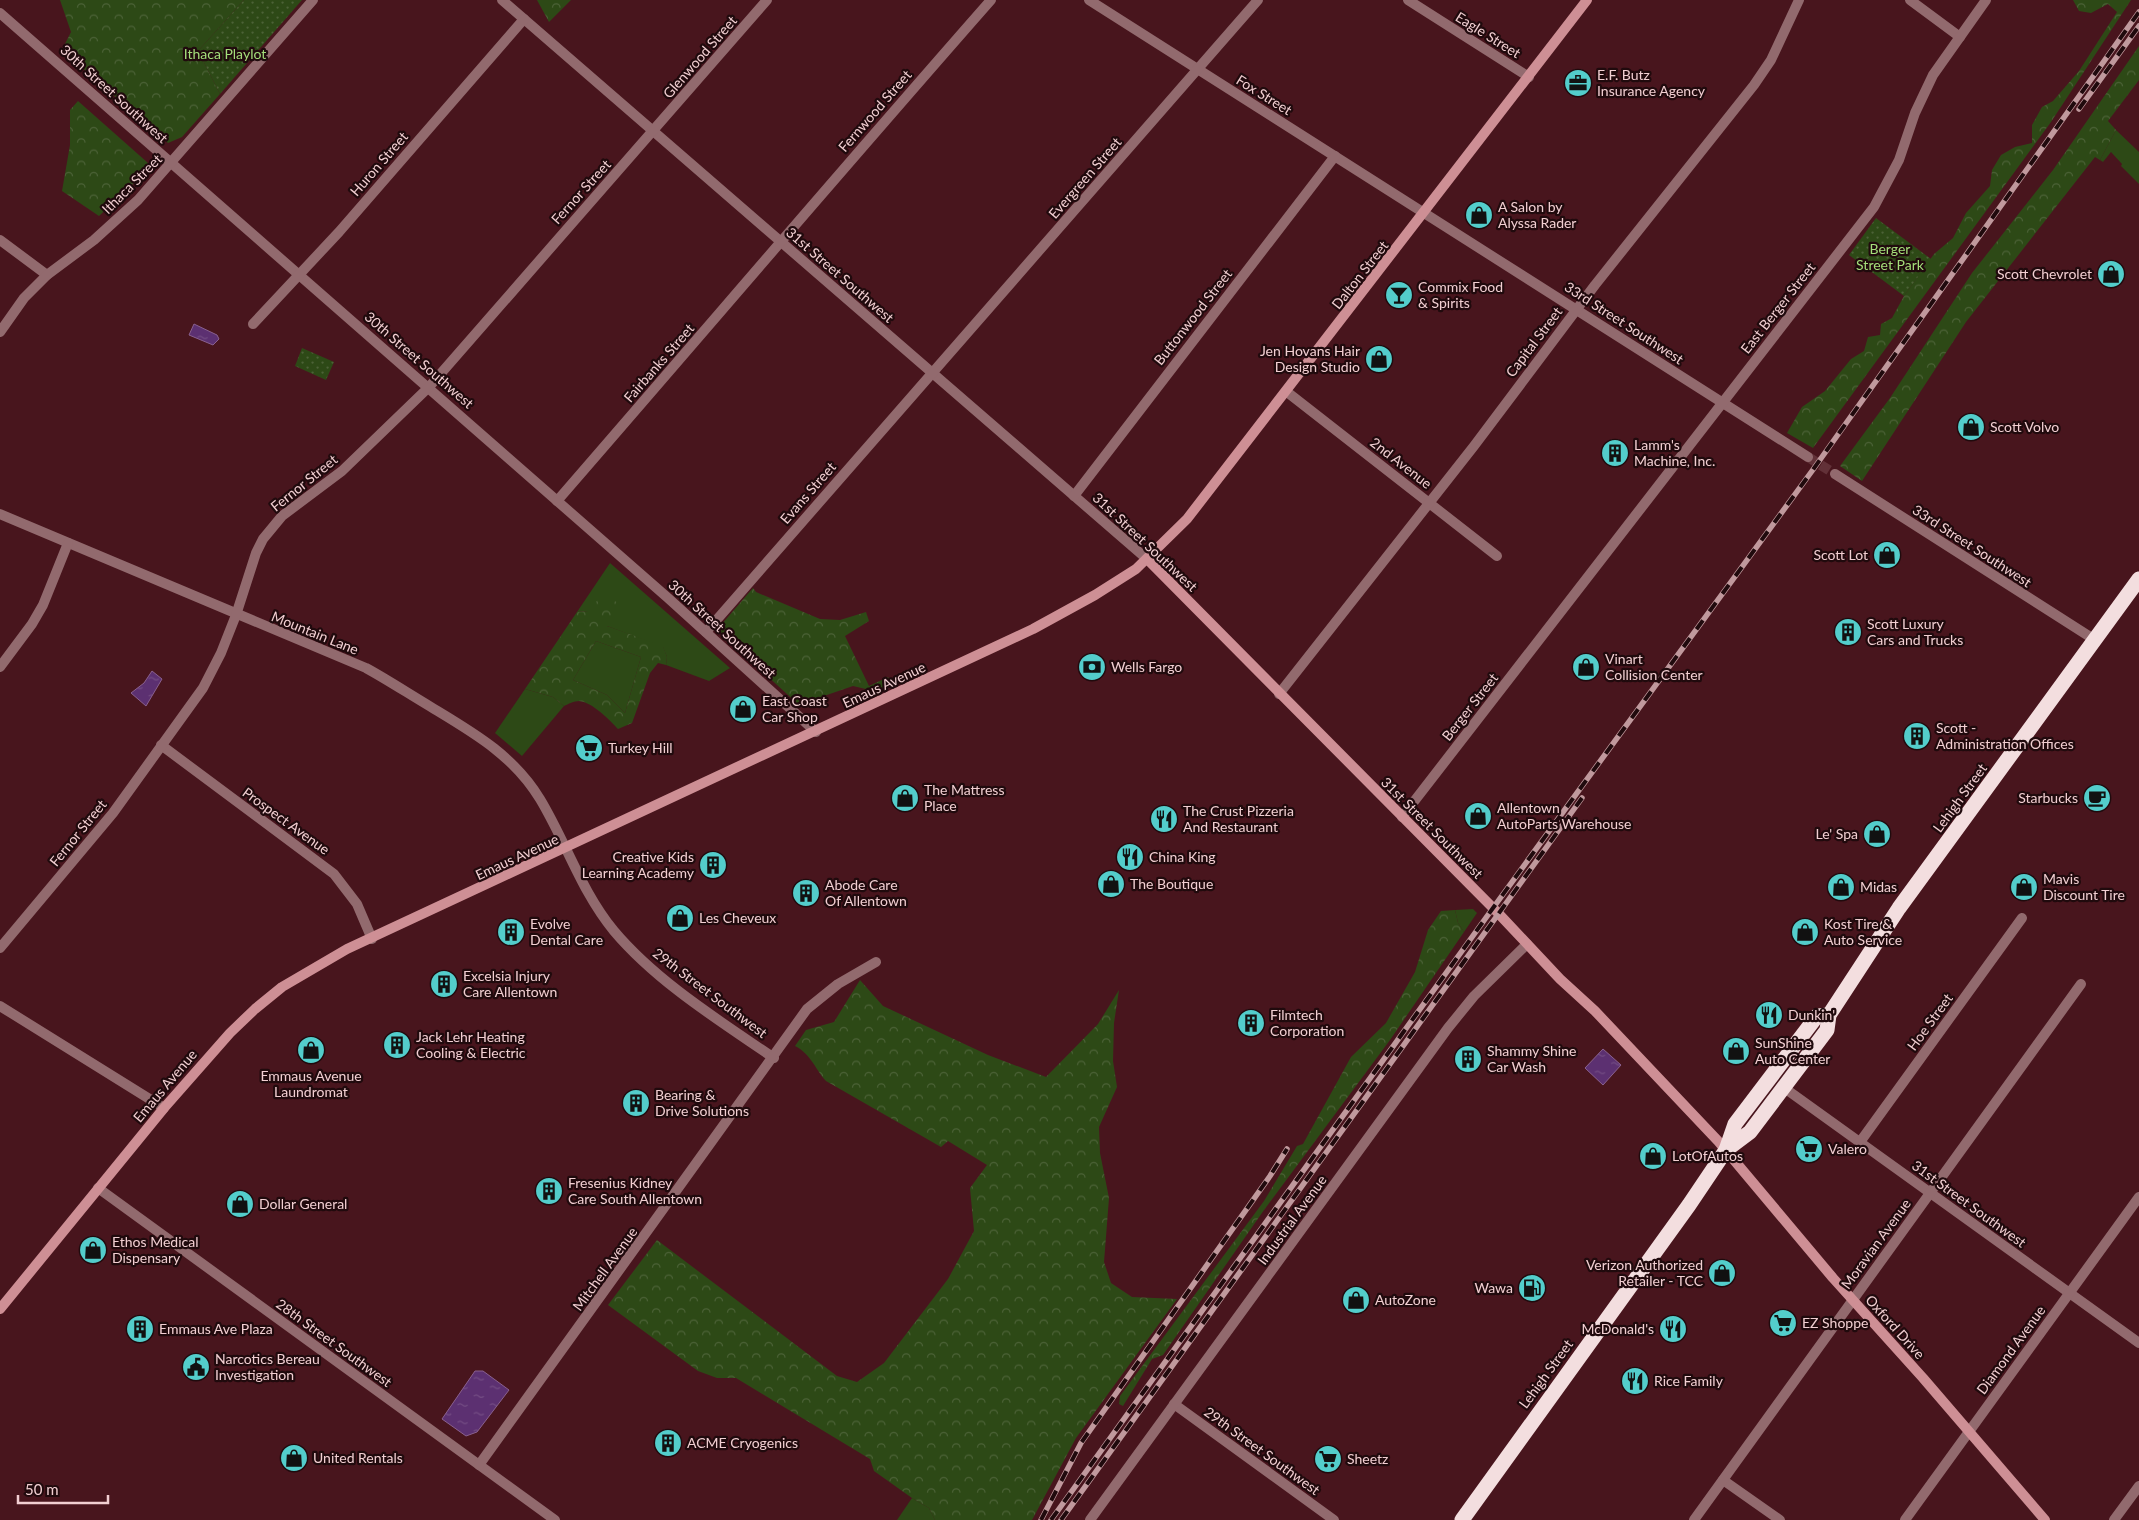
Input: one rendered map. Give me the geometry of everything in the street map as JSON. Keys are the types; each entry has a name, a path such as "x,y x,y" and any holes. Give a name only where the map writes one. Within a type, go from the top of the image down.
{"highway":[{"name":"Lehigh Street","path":"1726,1150 1750,1132 1827,1030 1828,1015 1899,908 2139,579"},
{"name":"Lehigh Street","path":"1462,1520 1726,1150 1735,1124 1817,1016 1828,1015"}],"main road":[{"name":"Dalton Street","path":"1147,559 1187,519 1287,392 1587,0"},
{"name":"31st Street Southwest","path":"1147,559 1643,1060 1726,1150"},
{"name":"Emaus Avenue","path":"0,1309 164,1108 230,1033 282,987 321,963 1033,629 1095,595 1136,569 1147,559"},
{"name":"Oxford Drive","path":"1726,1150 1853,1300 2045,1520"}],"street":[{"name":"Ithaca Street","path":"0,332 24,298 47,274 115,222 172,164 313,0"},
{"name":"31st Street Southwest","path":"502,0 1147,559"},
{"name":"Glenwood Street","path":"653,132 767,0"},
{"name":"Fernwood Street","path":"781,243 884,120 991,0"},
{"name":"Fox Street","path":"1089,0 1425,213"},
{"name":"Evergreen Street","path":"931,372 1258,0"},
{"name":"Eagle Street","path":"1408,0 1529,77"},
{"name":"Capital Street","path":"1279,694 1429,503 1576,310 1754,84 1775,51 1799,0"},
{"path":"1910,0 1960,37"},
{"name":"East Berger Street","path":"1559,614 1874,206 1899,160 1923,94 1933,75 1986,0"},
{"name":"30th Street Southwest","path":"0,13 429,387 816,732"},
{"name":"Huron Street","path":"253,324 300,275 524,19"},
{"name":"Fernor Street","path":"0,948 86,847 203,688 221,653 236,615 256,553 263,539 282,516 342,471 429,387 653,132"},
{"name":"Buttonwood Street","path":"1074,496 1335,156"},
{"name":"33rd Street Southwest","path":"1425,213 1808,457"},
{"path":"0,240 47,274"},
{"name":"Fairbanks Street","path":"557,501 781,243"},
{"name":"Evans Street","path":"706,632 931,372"},
{"name":"2nd Avenue","path":"1287,392 1497,556"},
{"name":"33rd Street Southwest","path":"1834,474 2095,640"},
{"name":"Mountain Lane","path":"0,514 236,615 366,668 390,681 488,742 502,753 530,784 540,799 566,849"},
{"path":"0,667 32,624 43,605 68,543"},
{"name":"Berger Street","path":"1402,817 1559,614"},
{"name":"Prospect Avenue","path":"161,745 334,874 357,904 372,939"},
{"name":"29th Street Southwest","path":"566,849 595,905 635,954 682,992 774,1058"},
{"name":"Hoe Street","path":"1860,1142 2022,918"},
{"name":"Industrial Avenue","path":"1090,1520 1448,1028 1474,996 1527,944"},
{"name":"Mitchell Avenue","path":"480,1465 774,1058 807,1009 838,984 876,962"},
{"name":"Moravian Avenue","path":"1694,1520 2081,984"},
{"path":"0,1006 164,1108"},
{"name":"31st Street Southwest","path":"1783,1087 2139,1343"},
{"name":"28th Street Southwest","path":"98,1188 555,1520"},
{"name":"Diamond Avenue","path":"1905,1520 2139,1197"},
{"name":"29th Street Southwest","path":"1174,1404 1334,1520"},
{"path":"1723,1480 1780,1520"},
{"path":"2114,1520 2139,1486"}],"green space":[{"path":"60,0 244,0 198,51 220,94 182,137 168,143 62,50 71,32"},
{"name":"Ithaca Playlot","path":"244,0 302,0 220,94 198,51"},
{"path":"537,0 571,0 549,22"},
{"path":"2073,0 2131,0 2051,122 1813,448 1787,433 1802,407 1825,391 1851,359 1864,351 1868,337 1880,335 1881,324 1892,318 1904,296 1934,254 1953,238 1966,213 1990,186 1992,170 2001,155 2015,147 2032,143 2032,125 2042,107 2053,101 2079,71 2117,12 2108,4 2091,13 2079,11"},
{"path":"2139,46 2139,80 2108,121 2116,130 2100,160 2095,157 1966,322 1862,481 1840,466 1890,398 1972,273 2053,170"},
{"path":"78,101 148,163 150,168 99,216 62,191 70,145 70,110"},
{"path":"2116,130 2139,152 2139,184 2121,166 2122,164 2111,152 2103,162 2100,160"},
{"name":"Berger Street Park","path":"1876,218 1931,259 1904,296 1849,255"},
{"path":"302,348 334,362 326,380 295,366"},
{"path":"610,563 730,668 709,681 666,665 667,657 663,647 607,626 588,611 577,612"},
{"path":"753,588 756,592 820,619 840,620 866,612 869,621 845,636 869,686 888,677 892,684 870,690 853,686 821,697 816,705 799,705 721,634 719,629"},
{"path":"603,594 625,607 607,626 663,646 667,657 666,665 658,663 650,673 632,723 618,729 600,712 584,702 579,701 564,706 553,697 525,689 577,612 588,611","holes":["596,641 641,657 625,713 607,695 573,680"]},
{"path":"596,641 641,657 625,713 607,695 573,680"},
{"path":"525,689 553,697 564,706 522,756 495,733"},
{"path":"1473,909 1477,913 1464,932 1458,923 1455,910"},
{"path":"1455,910 1458,923 1464,932 1390,1040 1264,1210 1163,1355 1152,1359 1123,1406 1119,1404 1120,1396 1264,1201 1297,1146 1303,1144 1351,1057 1386,1023 1415,972 1428,930 1441,911"},
{"path":"860,980 883,1006 988,1055 1046,1077 1098,1024 1119,990 1114,1023 1113,1061 1117,1087 1099,1127 1100,1153 1109,1198 1104,1262 1111,1283 1132,1297 1177,1299 1076,1438 1032,1520 935,1520 929,1508 874,1471 870,1459 736,1378 717,1378 698,1371 608,1305 657,1240 837,1376 857,1382 884,1363 948,1279 974,1231 970,1188 987,1165 948,1141 941,1147 826,1081 809,1057 795,1046 806,1030 834,1022"},
{"path":"912,1498 929,1508 935,1520 897,1520"}],"water":[{"path":"194,324 217,335 219,339 213,345 189,335"},
{"path":"152,671 162,679 146,706 131,693 144,683"},
{"path":"1603,1049 1621,1065 1603,1085 1585,1068"},
{"path":"475,1371 483,1371 509,1390 477,1432 466,1436 442,1419"}],"tunnel":[{"path":"1808,457 1835,474"}],"railway":[{"path":"1051,1520 1493,908 1812,471 2139,12"},
{"path":"2079,109 2139,26"},
{"path":"1061,1520 1582,798"},
{"path":"1041,1520 1081,1443 1270,1176 1287,1149"}],"place":[{"name":"E.F. Butz Insurance Agency","path":"1578,83"},
{"name":"A Salon by Alyssa Rader","path":"1479,215"},
{"name":"Scott Chevrolet","path":"2111,274"},
{"name":"Commix Food & Spirits","path":"1399,295"},
{"name":"Jen Hovans Hair Design Studio","path":"1379,359"},
{"name":"Scott Volvo","path":"1971,427"},
{"name":"Lamm's Machine, Inc.","path":"1615,453"},
{"name":"Scott Lot","path":"1887,555"},
{"name":"Scott Luxury Cars and Trucks","path":"1848,632"},
{"name":"Wells Fargo","path":"1092,667"},
{"name":"Vinart Collision Center","path":"1586,667"},
{"name":"East Coast Car Shop","path":"743,709"},
{"name":"Scott - Administration Offices","path":"1917,736"},
{"name":"Turkey Hill","path":"589,748"},
{"name":"The Mattress Place","path":"905,798"},
{"name":"Starbucks","path":"2097,798"},
{"name":"Allentown AutoParts Warehouse","path":"1478,816"},
{"name":"The Crust Pizzeria And Restaurant","path":"1164,819"},
{"name":"Le' Spa","path":"1877,834"},
{"name":"China King","path":"1130,857"},
{"name":"Creative Kids Learning Academy","path":"713,865"},
{"name":"The Boutique","path":"1111,884"},
{"name":"Midas","path":"1841,887"},
{"name":"Mavis Discount Tire","path":"2024,887"},
{"name":"Abode Care Of Allentown","path":"806,893"},
{"name":"Les Cheveux","path":"680,918"},
{"name":"Evolve Dental Care","path":"511,932"},
{"name":"Kost Tire & Auto Service","path":"1805,932"},
{"name":"Excelsia Injury Care Allentown","path":"444,984"},
{"name":"Dunkin'","path":"1769,1015"},
{"name":"Filmtech Corporation","path":"1251,1023"},
{"name":"Jack Lehr Heating Cooling & Electric","path":"397,1045"},
{"name":"Emmaus Avenue Laundromat","path":"311,1050"},
{"name":"SunShine Auto Center","path":"1736,1051"},
{"name":"Shammy Shine Car Wash","path":"1468,1059"},
{"name":"Bearing & Drive Solutions","path":"636,1103"},
{"name":"Valero","path":"1809,1149"},
{"name":"LotOfAutos","path":"1653,1156"},
{"name":"Fresenius Kidney Care South Allentown","path":"549,1191"},
{"name":"Dollar General","path":"240,1204"},
{"name":"Ethos Medical Dispensary","path":"93,1250"},
{"name":"Verizon Authorized Retailer - TCC","path":"1722,1273"},
{"name":"Wawa","path":"1532,1288"},
{"name":"AutoZone","path":"1356,1300"},
{"name":"EZ Shoppe","path":"1783,1323"},
{"name":"Emmaus Ave Plaza","path":"140,1329"},
{"name":"McDonald's","path":"1673,1329"},
{"name":"Narcotics Bereau Investigation","path":"196,1367"},
{"name":"Rice Family","path":"1635,1381"},
{"name":"ACME Cryogenics","path":"668,1443"},
{"name":"United Rentals","path":"294,1458"},
{"name":"Sheetz","path":"1328,1459"}]}
